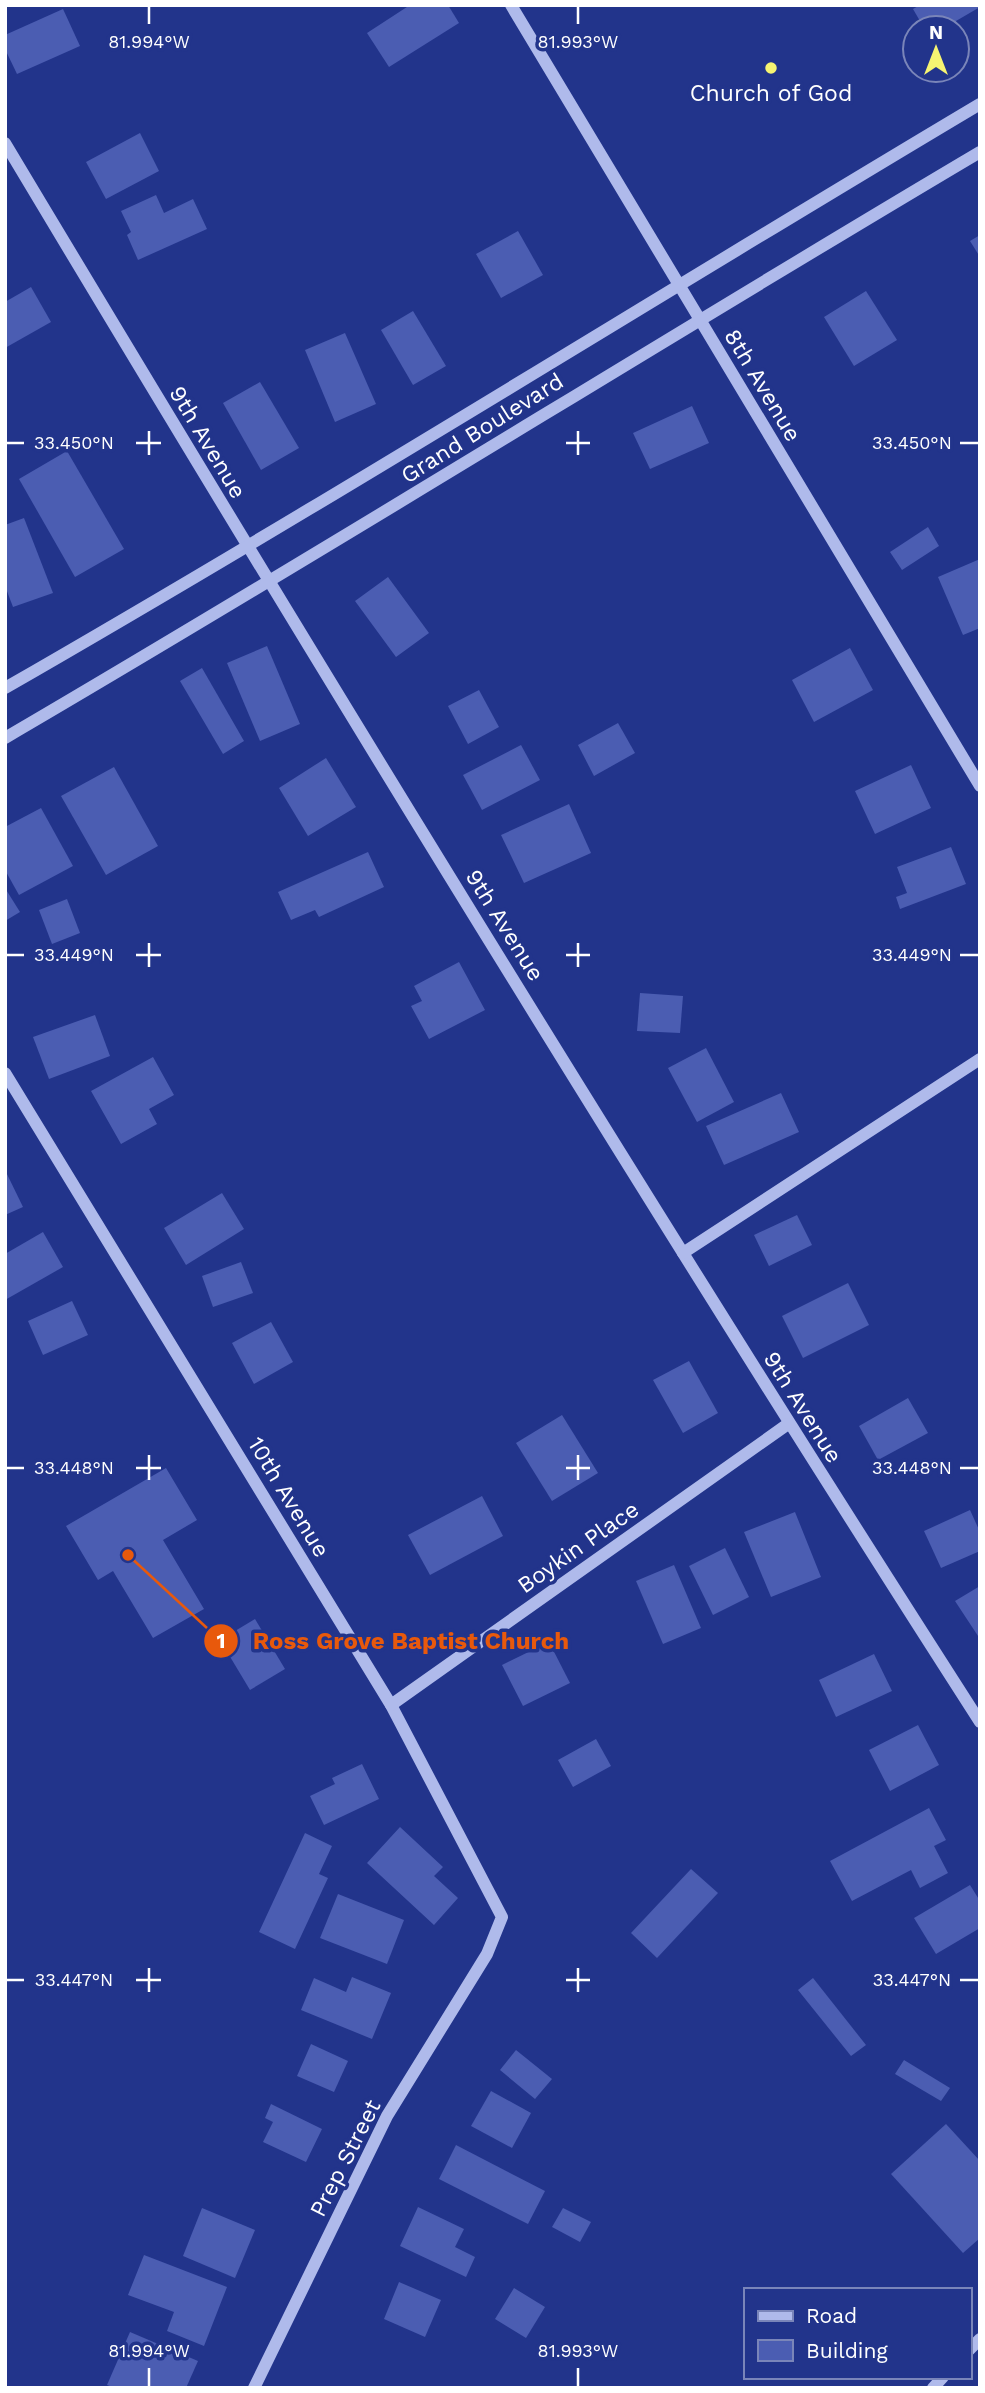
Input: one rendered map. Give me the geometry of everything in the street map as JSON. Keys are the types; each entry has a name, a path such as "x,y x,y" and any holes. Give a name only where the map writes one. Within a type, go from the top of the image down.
{"street":[{"name":"8th Avenue","path":"511,5 980,786"},
{"name":"Grand Boulevard","path":"5,688 247,548 677,284 980,104"},
{"name":"9th Avenue","path":"5,143 269,584 788,1424 980,1722"},
{"name":"Grand Boulevard","path":"5,738 269,584 698,319 980,152"},
{"path":"683,1253 980,1059"},
{"name":"10th Avenue","path":"5,1073 391,1705 502,1917 487,1954"},
{"name":"Boykin Place","path":"391,1705 788,1424"},
{"name":"Prep Street","path":"254,2388 387,2116 487,1954"}],"building":[{"path":"410,5 448,5 459,23 389,67 367,33"},
{"path":"920,5 980,5 968,14 916,14 913,9"},
{"path":"63,9 80,46 17,74 5,49 5,35"},
{"path":"140,133 159,171 106,199 86,162"},
{"path":"156,195 164,213 193,199 207,229 138,260 127,235 131,232 121,211"},
{"path":"518,231 543,275 501,298 476,254"},
{"path":"980,235 980,257 970,241"},
{"path":"31,287 51,322 5,348 5,302"},
{"path":"866,291 897,340 854,366 824,317"},
{"path":"413,311 446,366 413,385 381,330"},
{"path":"345,333 376,404 335,422 305,350"},
{"path":"260,382 299,448 261,470 223,403"},
{"path":"692,406 709,443 650,469 633,433"},
{"path":"67,451 124,549 75,577 19,479"},
{"path":"24,518 53,593 13,607 5,586 5,525"},
{"path":"928,527 939,546 902,570 890,552"},
{"path":"980,559 980,628 963,635 938,577"},
{"path":"388,577 429,633 396,657 355,601"},
{"path":"267,646 300,724 260,741 227,663"},
{"path":"850,648 873,690 814,722 792,680"},
{"path":"202,668 244,741 223,754 180,681"},
{"path":"479,690 499,727 468,744 448,706"},
{"path":"618,723 635,753 594,776 578,745"},
{"path":"521,745 540,780 482,810 463,775"},
{"path":"326,758 356,807 308,836 279,788"},
{"path":"911,765 931,808 875,834 855,791"},
{"path":"114,767 158,846 106,875 61,796"},
{"path":"569,804 591,853 524,883 501,835"},
{"path":"41,808 73,866 19,895 5,870 5,827"},
{"path":"951,847 966,884 900,909 896,897 907,893 897,867"},
{"path":"368,852 384,887 319,917 315,910 291,920 278,892"},
{"path":"5,888 20,912 5,921"},
{"path":"67,899 80,933 52,944 39,910"},
{"path":"459,962 485,1010 429,1039 411,1006 422,1001 414,986"},
{"path":"640,993 683,996 680,1033 637,1031"},
{"path":"95,1015 110,1056 49,1079 33,1037"},
{"path":"706,1048 734,1102 697,1122 668,1068"},
{"path":"153,1057 174,1095 149,1109 157,1124 121,1144 91,1091"},
{"path":"781,1093 799,1132 724,1165 706,1126"},
{"path":"5,1170 23,1207 5,1215"},
{"path":"222,1193 244,1229 186,1265 164,1228"},
{"path":"797,1215 812,1245 769,1266 754,1235"},
{"path":"43,1232 63,1267 5,1300 5,1254"},
{"path":"241,1262 253,1293 213,1307 202,1276"},
{"path":"848,1283 869,1325 803,1358 782,1316"},
{"path":"72,1301 88,1335 43,1355 28,1321"},
{"path":"271,1322 293,1362 254,1384 232,1343"},
{"path":"689,1361 718,1413 683,1433 653,1380"},
{"path":"908,1398 928,1433 878,1460 859,1426"},
{"path":"562,1415 598,1473 552,1501 516,1443"},
{"path":"166,1468 197,1520 163,1540 204,1609 153,1638 113,1571 98,1580 66,1526"},
{"path":"482,1496 503,1536 430,1575 408,1535"},
{"path":"970,1510 980,1532 980,1551 941,1568 924,1531"},
{"path":"795,1512 821,1577 771,1597 744,1532"},
{"path":"725,1548 749,1597 713,1615 689,1566"},
{"path":"674,1565 701,1628 663,1644 636,1581"},
{"path":"980,1586 980,1639 955,1601"},
{"path":"255,1619 285,1669 250,1690 220,1640"},
{"path":"549,1642 570,1683 523,1706 502,1665"},
{"path":"874,1654 892,1691 836,1717 819,1680"},
{"path":"918,1725 939,1765 890,1791 869,1750"},
{"path":"596,1739 611,1766 573,1787 558,1760"},
{"path":"362,1764 379,1799 324,1825 310,1796 335,1784 332,1778"},
{"path":"929,1808 946,1840 934,1846 948,1873 920,1888 911,1870 852,1901 830,1861"},
{"path":"400,1827 443,1867 434,1876 458,1898 434,1925 367,1863"},
{"path":"305,1833 332,1846 319,1874 328,1878 295,1949 259,1932"},
{"path":"691,1869 718,1893 657,1958 631,1933"},
{"path":"970,1885 980,1901 980,1928 936,1954 914,1918"},
{"path":"338,1894 404,1920 387,1964 320,1938"},
{"path":"352,1977 391,1993 372,2039 301,2010 314,1978 346,1992"},
{"path":"813,1978 866,2045 851,2056 798,1990"},
{"path":"311,2044 348,2061 334,2092 297,2076"},
{"path":"516,2050 552,2079 535,2099 500,2070"},
{"path":"904,2060 950,2088 941,2101 895,2074"},
{"path":"491,2091 531,2113 512,2148 471,2126"},
{"path":"271,2104 322,2129 306,2162 263,2142 273,2122 265,2118"},
{"path":"946,2124 980,2161 980,2238 963,2253 891,2174"},
{"path":"456,2145 545,2191 528,2224 439,2179"},
{"path":"418,2207 464,2229 455,2247 475,2257 466,2277 400,2246"},
{"path":"202,2208 255,2230 235,2278 183,2256"},
{"path":"563,2208 591,2222 580,2242 552,2227"},
{"path":"144,2255 227,2287 204,2346 167,2331 174,2312 128,2295"},
{"path":"399,2282 441,2300 425,2337 384,2319"},
{"path":"514,2288 545,2307 526,2338 495,2319"},
{"path":"130,2332 198,2361 186,2388 115,2388 107,2385"}],"place":[{"name":"Church of God","path":"771,68"},
{"name":"Ross Grove Baptist Church","path":"128,1555"}]}
